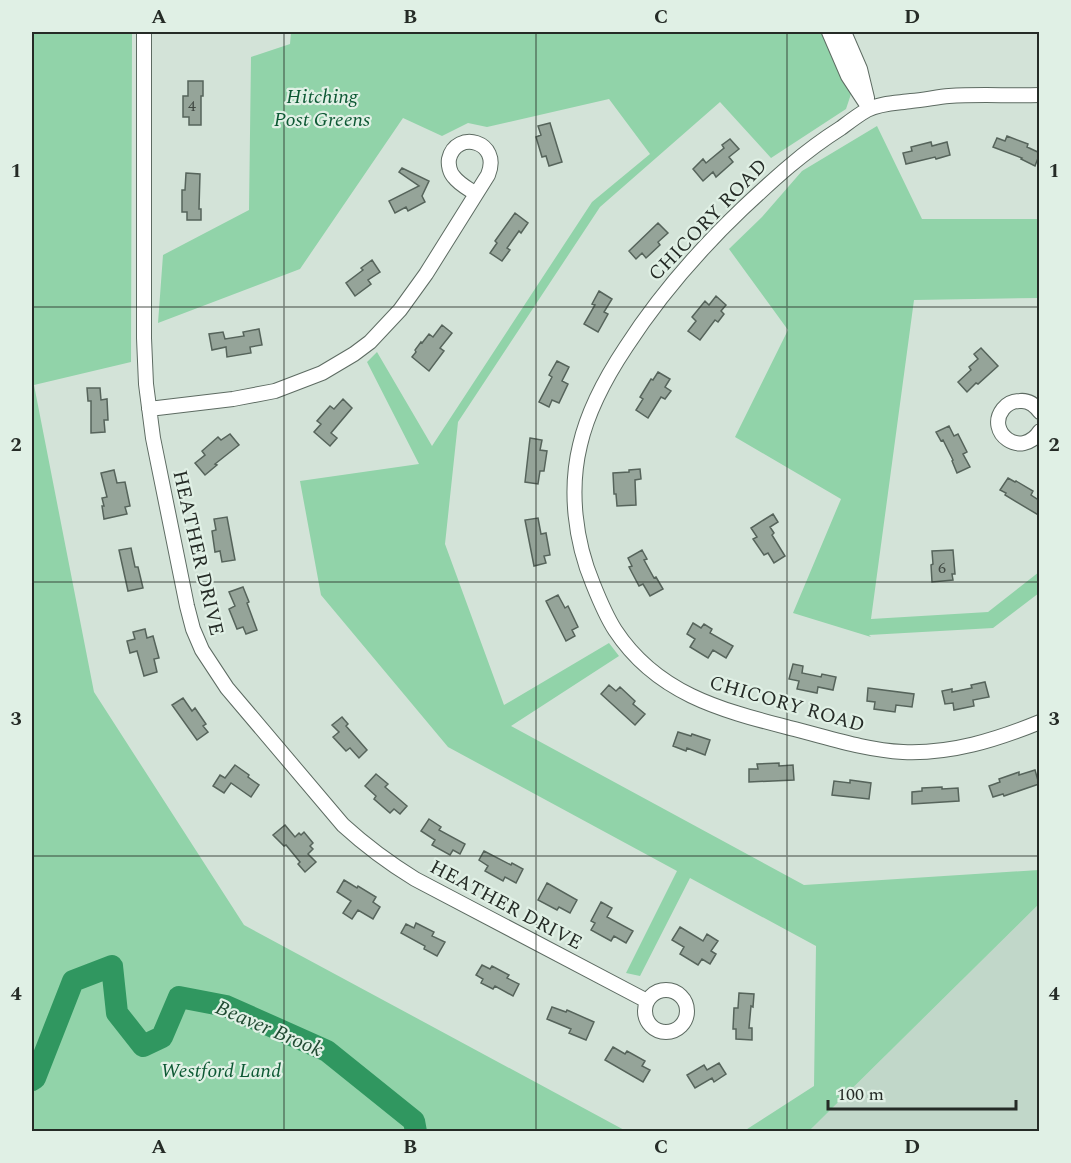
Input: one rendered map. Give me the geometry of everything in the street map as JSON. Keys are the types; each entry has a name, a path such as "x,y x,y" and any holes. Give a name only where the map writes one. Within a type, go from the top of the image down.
{"street":[{"name":"HEATHER DRIVE","path":"144,32 146,384 157,464 184,595 193,629 202,650 227,688 343,825 364,844 415,879 647,1001"},
{"path":"829,32 848,76 869,108"},
{"path":"844,32 860,69 869,108"},
{"name":"CHICORY ROAD","path":"1040,95 951,96 869,108 785,169 694,257 661,295 642,322 604,382 590,413 579,446 575,476 575,510 579,543 589,574 615,630 650,670 692,697 717,708 746,716 860,746 901,752 968,747 1040,722"},
{"path":"149,409 258,395 306,380 337,365 370,342 400,310 426,274 476,194"},
{"path":"1038,437 1021,444 1012,442 1001,432 998,423 1000,413 1007,405 1017,401 1028,402 1040,412"}],"shaded area":[{"path":"1039,904 1039,1131 809,1131"}],"green space":[{"name":"Westford Land","path":"32,32 132,32 131,362 34,385 94,692 244,925 626,1131 32,1131"},
{"name":"Hitching Post Greens","path":"291,32 824,32 851,94 846,109 771,158 720,102 600,207 458,422 445,544 504,705 609,643 619,656 511,726 804,885 1039,870 1039,904 809,1131 744,1131 814,1086 816,946 690,878 640,976 626,973 677,871 448,747 321,595 300,481 419,464 367,362 377,352 432,446 592,202 650,154 609,99 487,127 468,123 442,136 403,118 300,269 158,323 163,255 249,210 251,57 290,44"},
{"path":"877,126 922,219 1039,219 1039,298 914,300 871,619 988,612 1039,572 1039,593 993,628 869,635 871,637 793,613 841,499 735,437 788,330 729,249 762,217 802,171"}],"building":[{"path":"188,81 203,81 201,125 189,125 189,117 183,117 183,96 188,96"},
{"path":"550,123 562,162 549,166 546,156 542,157 536,137 541,135 538,126"},
{"path":"1007,136 1028,144 1027,147 1040,153 1035,166 1022,158 993,147 997,138 1005,141"},
{"path":"730,139 739,149 729,157 733,162 716,177 713,172 703,181 693,169 703,159 706,163 724,148 722,145"},
{"path":"931,142 932,146 947,142 950,155 906,164 903,153 912,151 911,147"},
{"path":"402,168 429,181 422,196 425,202 408,211 406,207 395,213 389,201 419,186 399,172"},
{"path":"186,173 200,174 201,220 187,220 187,212 182,212 182,190 185,190"},
{"path":"515,213 528,223 507,248 510,250 502,261 490,253 497,243 495,241"},
{"path":"658,223 668,233 658,242 660,245 646,258 642,253 636,259 629,251"},
{"path":"372,260 380,272 368,280 371,284 355,296 346,283"},
{"path":"599,291 612,299 604,312 608,314 598,332 584,324 595,305 592,304"},
{"path":"716,296 726,305 721,311 724,314 718,322 715,320 700,340 688,331 696,321 692,317 705,301 709,305"},
{"path":"442,325 452,333 440,348 444,351 429,371 412,357 421,342 429,334 433,337"},
{"path":"259,329 262,345 250,347 251,353 227,357 226,347 212,350 209,334 223,332 225,339 244,336 243,332"},
{"path":"981,348 998,366 967,392 958,382 971,370 969,367 978,359 974,354"},
{"path":"557,361 569,367 562,381 568,384 559,403 552,400 549,407 539,402 552,377 549,375"},
{"path":"658,372 670,379 665,387 671,391 665,399 661,397 648,418 636,410 643,399 640,397"},
{"path":"87,388 100,388 101,400 107,399 108,420 104,420 105,432 91,433 91,401 88,401"},
{"path":"343,399 352,408 331,433 337,438 330,446 314,432 321,424 317,421 330,406 334,409"},
{"path":"949,426 954,436 958,434 967,452 963,454 970,467 957,473 943,440 941,441 936,432"},
{"path":"230,434 239,445 205,475 195,463 205,455 202,451 218,437 221,440"},
{"path":"530,438 542,440 540,450 547,451 544,471 540,471 538,484 525,482"},
{"path":"640,469 641,479 635,480 636,505 617,506 613,473"},
{"path":"114,470 117,483 125,482 130,506 125,507 127,514 104,519 102,498 107,497 101,473"},
{"path":"1008,478 1033,491 1031,495 1040,501 1040,516 1000,490"},
{"path":"773,514 778,522 770,527 774,533 772,535 785,556 774,563 768,553 764,555 753,539 757,537 751,528"},
{"path":"227,517 235,560 222,562 220,551 215,552 212,531 216,530 214,519"},
{"path":"538,518 541,534 546,533 550,555 544,556 546,563 534,566 525,520"},
{"path":"131,548 143,588 128,591 119,550"},
{"path":"642,550 647,559 644,560 663,589 650,596 643,584 639,586 629,567 632,566 628,558"},
{"path":"953,550 955,574 952,574 953,580 932,582 932,551"},
{"path":"243,587 257,630 246,634 243,627 237,629 229,609 235,606 229,592"},
{"path":"558,595 565,608 568,606 578,627 572,630 575,636 566,641 546,601"},
{"path":"693,623 701,628 704,624 712,629 710,633 733,646 726,658 713,650 708,658 690,647 695,639 687,634"},
{"path":"145,629 147,638 153,636 159,658 154,659 157,672 144,676 137,651 130,653 127,641 135,639 133,632"},
{"path":"793,664 803,666 802,673 836,677 833,690 818,687 817,693 797,689 799,681 789,679"},
{"path":"985,682 989,697 973,700 974,706 954,710 953,703 945,704 942,691 952,689 952,692 972,688 971,685"},
{"path":"609,685 616,691 620,687 635,701 633,704 645,714 635,725 601,694"},
{"path":"868,688 914,694 912,707 896,705 895,712 874,709 875,702 867,701"},
{"path":"183,698 192,711 195,708 206,724 203,726 208,732 197,740 172,705"},
{"path":"342,717 348,724 346,726 367,750 359,758 350,748 346,751 333,737 339,732 332,725"},
{"path":"678,732 710,740 705,755 687,748 686,751 673,746"},
{"path":"779,763 779,766 793,765 794,780 749,782 749,769 758,769 757,764"},
{"path":"235,765 259,785 251,797 231,783 224,793 213,786 220,775 225,778"},
{"path":"1035,770 1039,784 1004,796 1003,794 993,797 989,786 1000,782 999,779 1019,772 1019,775"},
{"path":"376,774 388,784 385,787 407,806 400,814 394,809 390,813 374,799 376,796 365,786"},
{"path":"850,780 871,783 869,799 832,795 834,781 850,783"},
{"path":"942,787 942,789 958,788 959,801 912,804 912,792 922,791 922,788"},
{"path":"429,819 441,827 439,830 465,844 460,854 453,850 450,855 432,845 435,840 421,831"},
{"path":"285,825 295,837 304,832 313,843 310,846 313,849 308,854 316,862 305,872 286,845 284,846 273,835"},
{"path":"484,851 523,869 516,883 505,877 503,881 485,871 488,866 479,860"},
{"path":"344,880 376,897 373,902 380,907 373,919 358,910 352,919 343,913 351,901 337,892"},
{"path":"547,883 577,900 570,913 559,907 557,910 538,900"},
{"path":"601,902 612,908 607,917 633,931 626,943 614,936 611,941 591,930 595,923 591,921"},
{"path":"416,923 434,932 432,936 445,942 437,956 424,949 425,946 401,933 406,924 414,928"},
{"path":"680,927 703,941 707,934 718,941 711,951 716,954 710,964 702,959 698,965 680,954 684,947 672,940"},
{"path":"482,965 490,969 492,966 509,975 507,978 519,984 513,996 495,986 493,989 481,983 483,979 476,975"},
{"path":"739,993 754,994 749,1028 752,1028 752,1040 736,1039 736,1029 733,1029 734,1008 738,1008"},
{"path":"552,1007 566,1012 567,1010 594,1022 586,1040 569,1033 571,1029 547,1019"},
{"path":"613,1047 625,1054 627,1051 645,1061 642,1066 650,1070 643,1082 605,1060"},
{"path":"719,1063 726,1074 714,1082 712,1078 695,1088 687,1075 704,1065 707,1070"}],"waterway":[{"name":"Beaver Brook","path":"32,1080 35,1078 73,981 112,966 117,1013 143,1046 162,1037 179,997 226,1006 327,1051 414,1121 416,1132"}]}
